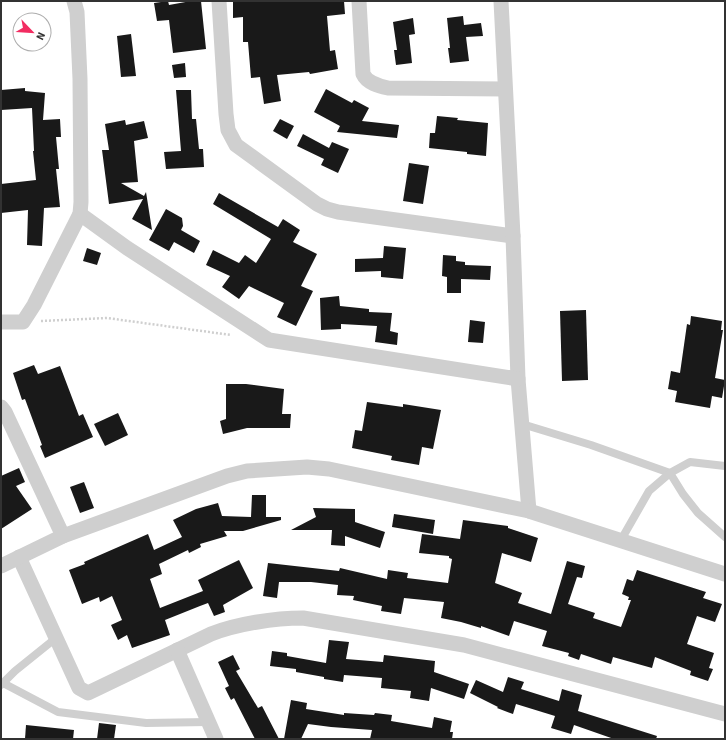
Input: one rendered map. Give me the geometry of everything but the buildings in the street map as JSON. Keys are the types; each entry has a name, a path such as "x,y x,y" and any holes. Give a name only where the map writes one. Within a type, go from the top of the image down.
{"street":[{"path":"1,322 23,322 34,305 80,214 80,79 77,12 74,1"},
{"path":"219,1 226,114 228,130 236,145 317,204 327,209 338,212 513,236"},
{"path":"359,1 363,74 370,81 388,88 505,89"},
{"path":"501,1 513,236 518,379 529,511"},
{"path":"80,214 127,248 269,340 518,379"},
{"path":"1,408 5,412 63,536"},
{"path":"1,566 63,536 227,476 247,472 307,467 328,469 529,511 725,574"},
{"path":"19,557 79,688 88,693 223,629 279,619 303,618 464,645 725,714"},
{"path":"177,650 216,739"}],"lane":[{"path":"522,424 591,445 670,473 683,494 698,513 725,537"},
{"path":"621,540 649,491 670,473 690,462 725,466"},
{"path":"56,638 14,671 2,684 58,712 146,723 208,722"}],"path":[{"path":"23,322 107,318 238,336"}]}
